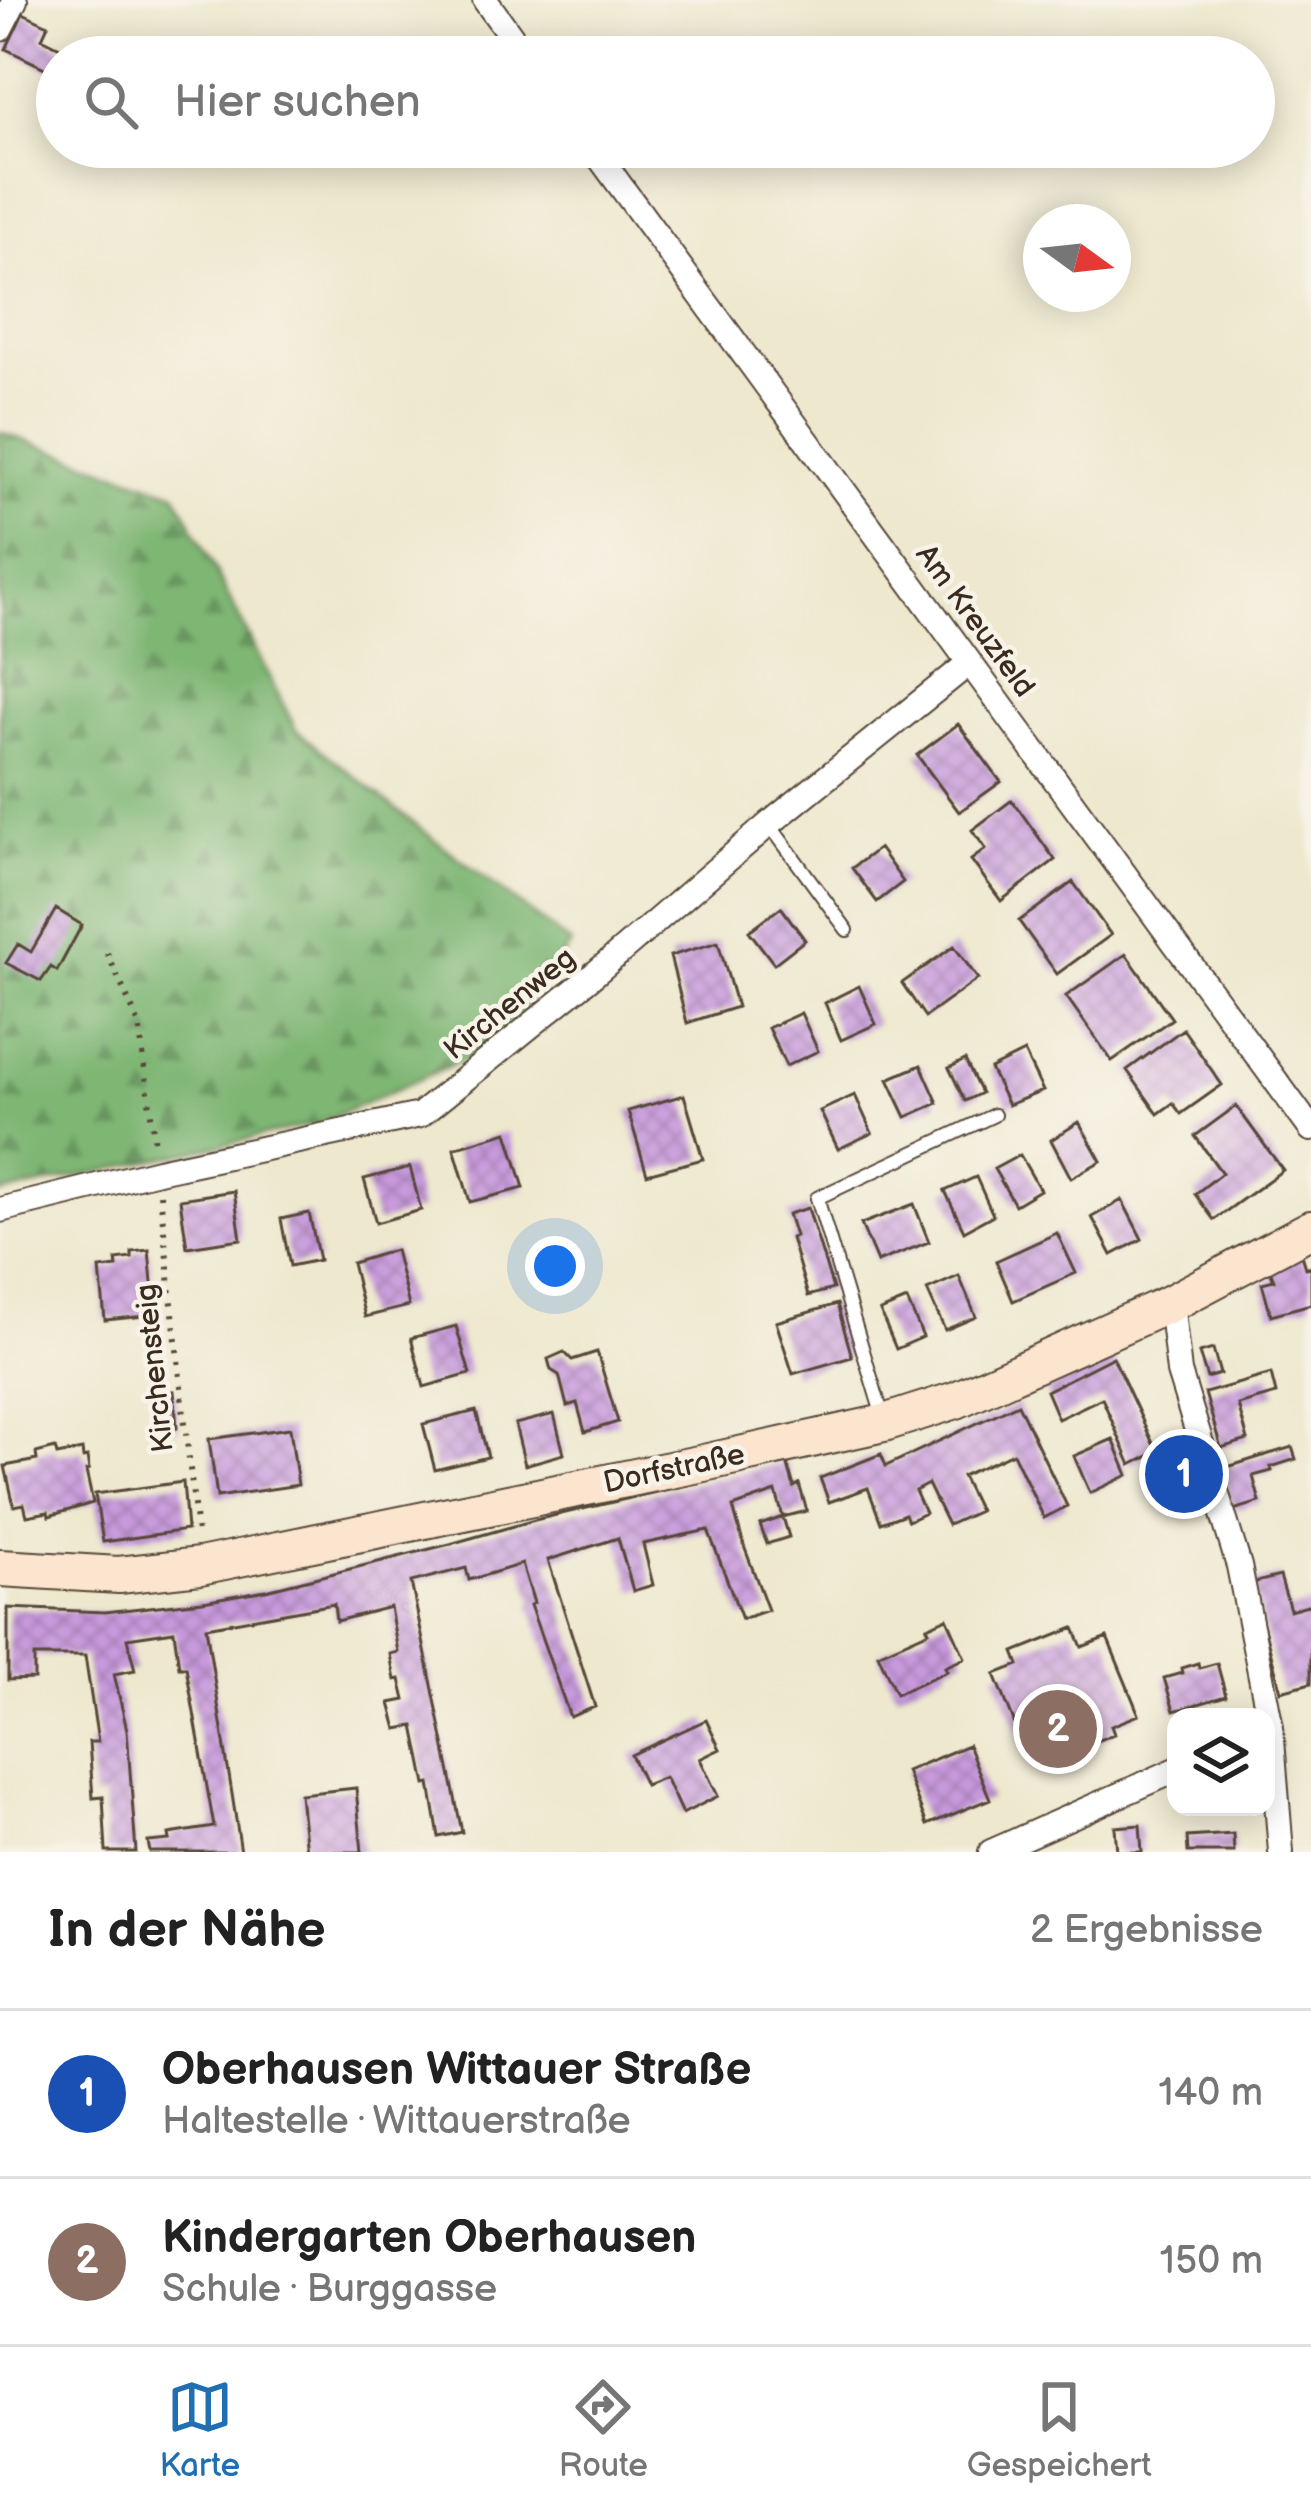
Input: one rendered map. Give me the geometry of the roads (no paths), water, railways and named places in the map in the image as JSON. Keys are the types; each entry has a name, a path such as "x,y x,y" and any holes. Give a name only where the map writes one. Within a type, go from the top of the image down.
{"street":[{"path":"0,29 15,0"},
{"path":"485,0 511,36"},
{"name":"Am Kreuzfeld","path":"607,168 1311,1129"},
{"name":"Kirchenweg","path":"0,1210 420,1115 968,664"},
{"name":"Dorfstraße","path":"0,1568 118,1575 200,1566 884,1423 956,1400 1171,1303 1311,1229"},
{"path":"1171,1303 1179,1372 1239,1566 1265,1708"},
{"path":"991,1852 1167,1774"},
{"path":"1275,1790 1281,1852"}],"lane":[{"path":"769,824 847,930"},
{"path":"884,1423 817,1198 994,1115"}],"place":[{"name":"Oberhausen Wittauer Straße","path":"1184,1474"},
{"name":"Kindergarten Oberhausen","path":"1058,1729"}]}
